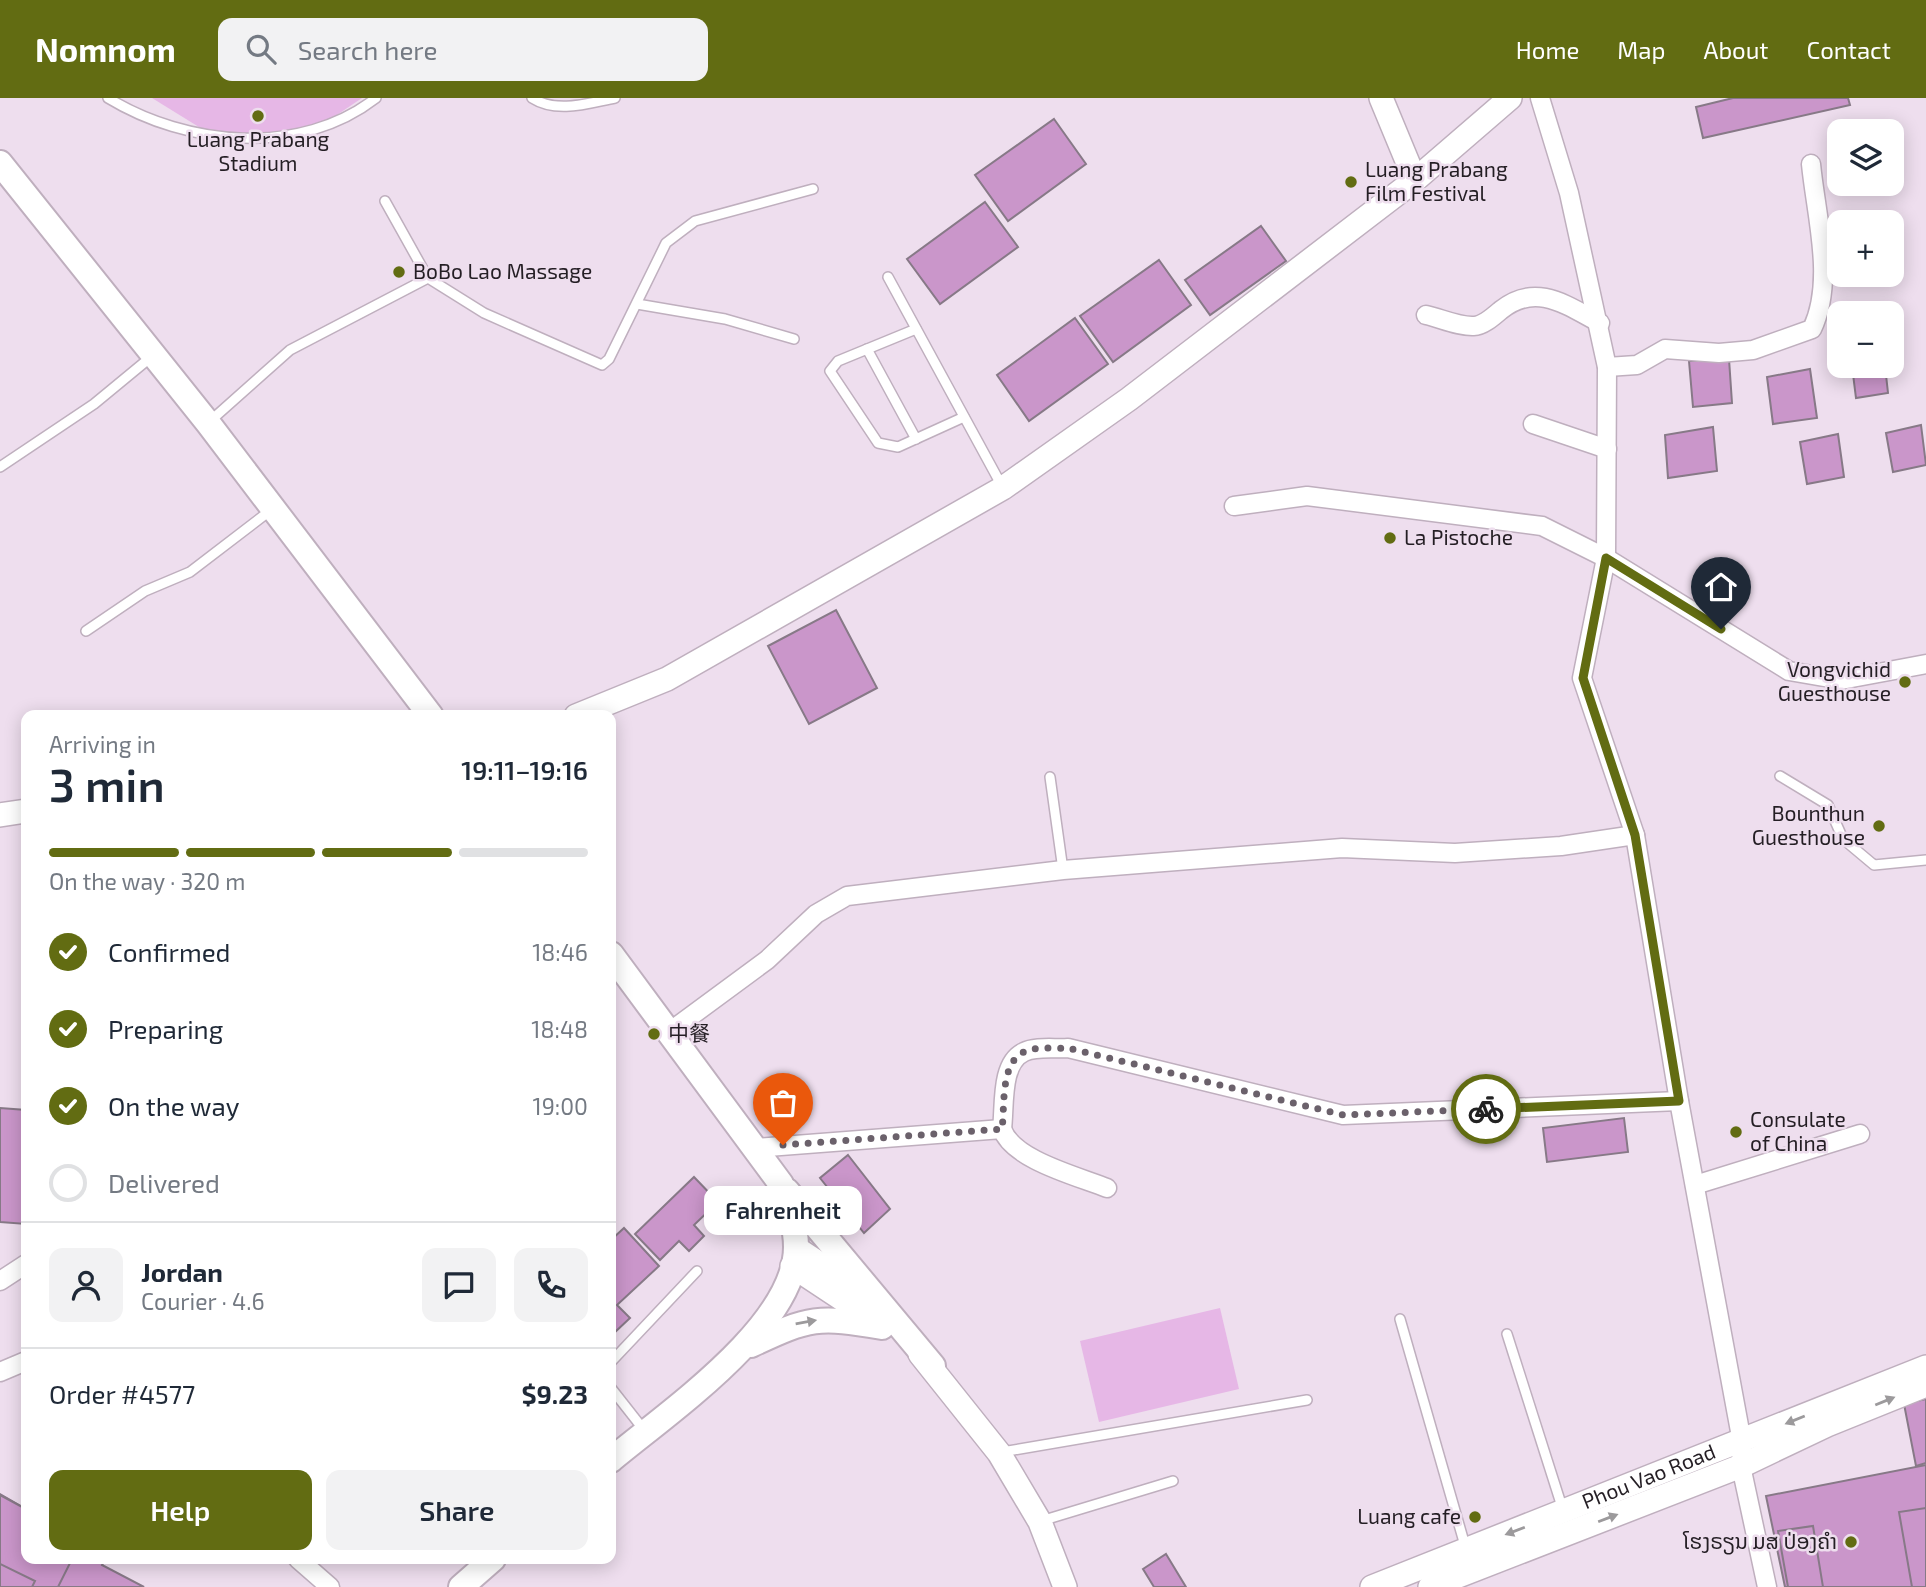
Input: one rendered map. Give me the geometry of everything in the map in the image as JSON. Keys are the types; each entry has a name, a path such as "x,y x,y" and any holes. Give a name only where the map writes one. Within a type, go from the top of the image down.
{"main road":[{"path":"0,163 208,423 426,710"},
{"path":"616,961 781,1184 933,1366"},
{"path":"616,1456 744,1348 771,1314 794,1257 792,1215 781,1184"},
{"path":"744,1348 798,1322 830,1318 882,1327"},
{"path":"461,1587 487,1564"}],"street":[{"path":"1381,98 1415,180"},
{"path":"591,710 667,679 1003,488 1129,399 1415,180 1510,98"},
{"path":"1540,98 1569,193 1600,323 1607,367 1606,558 1583,678 1635,835 1679,1101 1742,1442 1741,1466 1767,1587"},
{"path":"1607,367 1637,365 1665,349 1718,353 1753,350 1812,329 1822,307 1822,260 1811,164"},
{"path":"1426,315 1475,327 1490,320 1515,299 1530,296 1556,300 1600,323"},
{"path":"1533,424 1607,449"},
{"path":"1234,506 1307,496 1542,526 1606,558 1789,671 1841,680 1926,664"},
{"path":"0,815 21,812"},
{"path":"668,1033 767,960 816,914 847,896 1063,870 1342,848 1455,853 1561,846 1635,835"},
{"path":"1107,1188 1019,1152 1005,1138 1002,1129 1008,1068 1015,1057 1026,1050 1068,1048 1343,1115 1679,1101"},
{"path":"756,1147 1002,1129"},
{"path":"1695,1185 1860,1134"},
{"path":"794,1257 933,1366"},
{"path":"794,1257 846,1281 933,1366 999,1453 1040,1522 1065,1587"},
{"path":"0,1281 21,1267"},
{"path":"0,1373 21,1363"},
{"name":"Phou Vao Road","path":"1372,1587 1926,1367"},
{"name":"Phou Vao Road","path":"1430,1587 1741,1466 1827,1424 1926,1385"},
{"path":"304,1564 330,1587"}],"lane":[{"path":"108,98 183,128 228,139 258,140 321,127 352,115 376,98"},
{"path":"532,98 549,106 565,107 615,98"},
{"path":"385,201 428,278 484,313 602,365 610,359 666,243 695,221 813,189"},
{"path":"888,277 1003,488"},
{"path":"208,423 290,350 428,278"},
{"path":"637,304 725,319 794,339"},
{"path":"916,329 838,361 830,371 878,443 898,447 964,417"},
{"path":"867,349 916,439"},
{"path":"0,467 94,404 153,355"},
{"path":"86,631 145,591 190,572 274,509"},
{"path":"1050,776 1063,870"},
{"path":"1780,776 1828,805 1843,839 1874,865 1926,860"},
{"path":"616,1357 697,1271"},
{"path":"1400,1319 1466,1550"},
{"path":"1507,1335 1563,1512"},
{"path":"616,1394 645,1431"},
{"path":"999,1453 1307,1400"},
{"path":"1040,1522 1173,1481"}],"shaded area":[{"name":"Luang Prabang Stadium","path":"152,98 362,98 322,125 267,138 207,132"},
{"path":"1220,1308 1239,1389 1099,1422 1080,1341"}],"building":[{"path":"1733,98 1848,98 1850,105 1703,138 1696,107"},
{"path":"1054,119 1086,164 1008,221 975,175"},
{"path":"985,202 1018,247 940,304 907,259"},
{"path":"1261,226 1286,261 1210,315 1185,280"},
{"path":"1159,260 1191,305 1113,362 1080,316"},
{"path":"1075,318 1108,364 1029,421 997,375"},
{"path":"1729,359 1732,403 1693,407 1689,361"},
{"path":"1810,369 1817,418 1773,424 1767,377"},
{"path":"1854,378 1886,378 1888,393 1856,398"},
{"path":"1921,425 1926,465 1893,472 1886,433"},
{"path":"1713,427 1717,471 1668,478 1665,435"},
{"path":"1838,434 1844,477 1807,484 1800,442"},
{"path":"836,610 877,688 809,724 768,646"},
{"path":"0,1108 21,1110 21,1224 0,1222"},
{"path":"1624,1118 1628,1152 1547,1162 1543,1128"},
{"path":"848,1155 890,1209 864,1233 820,1178"},
{"path":"694,1177 718,1202 694,1225 704,1236 689,1251 679,1241 660,1260 635,1234"},
{"path":"624,1228 659,1266 617,1305 630,1318 616,1331 616,1235"},
{"path":"1926,1399 1926,1463 1916,1466 1904,1404"},
{"name":"ໂຮງຣຽນ ມສ ປ່ອງຄຳ","path":"1926,1465 1926,1587 1785,1587 1766,1496"},
{"path":"0,1494 21,1506 21,1526 0,1514"},
{"path":"0,1495 21,1506 21,1564 72,1564 61,1587 0,1587"},
{"path":"1926,1508 1926,1587 1912,1587 1899,1512"},
{"path":"1813,1526 1823,1587 1788,1587 1778,1531"},
{"path":"1166,1554 1186,1587 1154,1587 1143,1569"},
{"path":"0,1564 35,1581 32,1587 0,1587"},
{"path":"70,1564 102,1564 144,1587 58,1587"}],"way so far":[{"path":"783,1145 1002,1129 1008,1068 1015,1057 1026,1050 1068,1048 1343,1115 1486,1109"}],"place":[{"name":"Luang Prabang Stadium","path":"258,116"},
{"name":"Luang Prabang Film Festival","path":"1351,182"},
{"name":"BoBo Lao Massage","path":"399,272"},
{"name":"La Pistoche","path":"1390,538"},
{"name":"Vongvichid Guesthouse","path":"1905,682"},
{"name":"Bounthun Guesthouse","path":"1879,826"},
{"name":"中餐","path":"654,1034"},
{"name":"Consulate of China","path":"1736,1132"},
{"name":"Fahrenheit","path":"783,1145"},
{"name":"Luang cafe","path":"1475,1517"},
{"name":"ໂຮງຣຽນ ມສ ປ່ອງຄຳ","path":"1851,1542"}],"route":[{"path":"1486,1109 1679,1101 1635,835 1583,678 1606,558 1721,629"}]}
